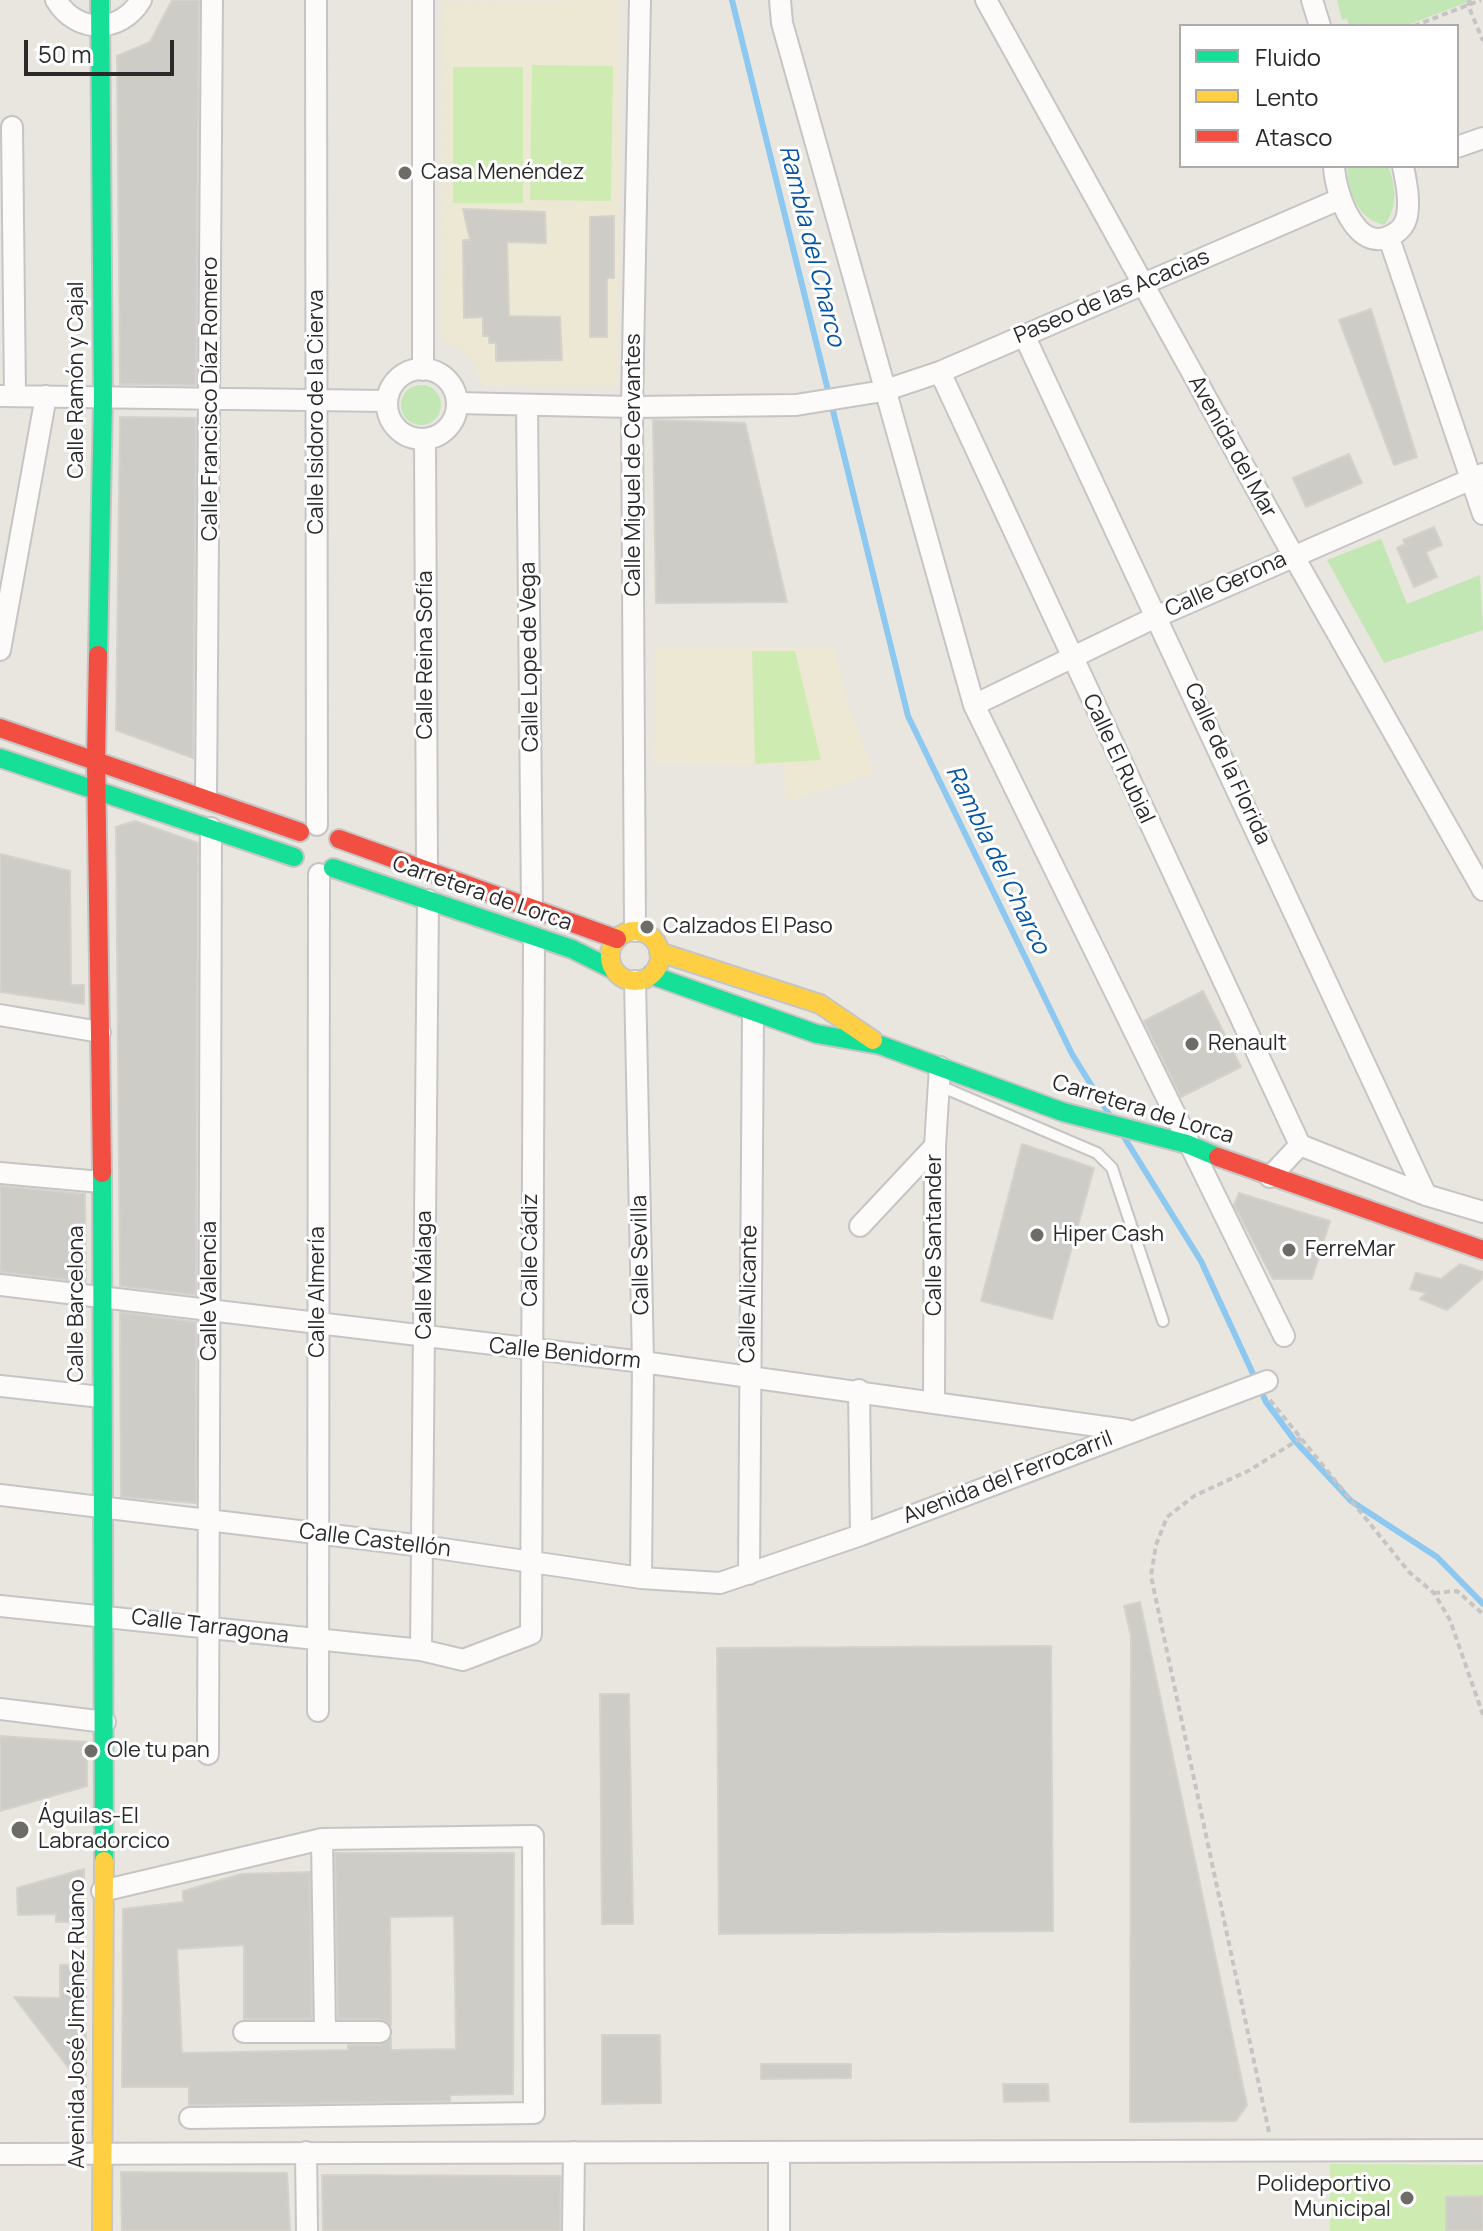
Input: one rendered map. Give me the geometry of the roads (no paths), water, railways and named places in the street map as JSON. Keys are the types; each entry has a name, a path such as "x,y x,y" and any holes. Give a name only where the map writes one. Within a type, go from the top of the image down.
{"main road":[{"name":"Calle Ramón y Cajal","path":"96,760 103,399 100,0"},
{"name":"Carretera de Lorca","path":"0,728 206,798 309,828 331,829 339,839 427,871 532,908 626,935"},
{"name":"Carretera de Lorca","path":"0,758 294,857 305,871 326,871 428,900 534,939 572,949 614,970"},
{"path":"96,760 99,792"},
{"name":"Calle Barcelona","path":"99,792 101,1397 105,1615 103,1816"},
{"path":"294,857 293,845 309,828"},
{"path":"326,871 340,856 339,839"},
{"path":"626,935 653,939 659,952 658,964 643,978 622,977 614,970 610,957 626,935"},
{"name":"Carretera de Lorca","path":"659,952 820,1004 880,1045 940,1077 1180,1142 1270,1177 1483,1250"},
{"name":"Carretera de Lorca","path":"643,978 817,1034 880,1045"},
{"name":"Avenida José Jiménez Ruano","path":"102,2231 103,1816"}],"street":[{"path":"56,0 76,21 100,26 128,16 141,0"},
{"name":"Calle Francisco Díaz Romero","path":"206,798 212,0"},
{"name":"Calle Isidoro de la Cierva","path":"309,828 317,397 316,0"},
{"path":"423,0 423,370"},
{"name":"Calle Miguel de Cervantes","path":"626,935 640,0"},
{"path":"780,0 782,23 877,392 974,705 1180,1142 1284,1336"},
{"name":"Avenida del Mar","path":"986,0 1293,555 1483,890"},
{"path":"1312,0 1319,24"},
{"path":"12,127 7,396 211,400 317,397 387,401"},
{"path":"1459,146 1483,138"},
{"path":"1334,168 1340,199 1359,230 1376,239 1389,238 1401,230 1407,216 1403,168"},
{"name":"Paseo de las Acacias","path":"457,403 632,407 796,405 877,392 940,372 1340,199"},
{"path":"1389,238 1476,476 1483,514"},
{"name":"Calle de la Florida","path":"1024,335 1426,1195"},
{"path":"423,370 447,380 457,403 448,427 425,439 412,438 397,429 389,417 387,401 397,380 407,373 423,370"},
{"name":"Calle El Rubial","path":"940,372 1071,659 1300,1145"},
{"path":"0,650 46,396"},
{"name":"Calle Lope de Vega","path":"527,405 532,908"},
{"name":"Calle Reina Sofía","path":"425,439 427,871"},
{"name":"Calle Gerona","path":"974,705 1158,616 1476,476"},
{"name":"Calle Valencia","path":"208,1754 211,828"},
{"name":"Calle Almería","path":"318,1711 318,1321 326,871"},
{"name":"Calle Málaga","path":"421,1650 428,900"},
{"name":"Calle Cádiz","path":"530,1561 534,939"},
{"name":"Calle Sevilla","path":"641,1578 643,978"},
{"name":"Calle Alicante","path":"749,1574 748,1377 753,1014"},
{"path":"0,1015 100,1032"},
{"name":"Calle Santander","path":"934,1402 935,1146 940,1077"},
{"path":"1270,1177 1300,1145 1426,1195 1483,1212"},
{"path":"860,1226 935,1146"},
{"path":"0,1173 101,1182"},
{"name":"Calle Benidorm","path":"0,1285 643,1362 859,1390 1129,1431"},
{"name":"Avenida del Ferrocarril","path":"749,1574 861,1535 1267,1381"},
{"path":"0,1386 101,1397"},
{"path":"859,1390 861,1535"},
{"name":"Calle Castellón","path":"0,1495 103,1510 423,1546 641,1578 720,1583 749,1574"},
{"name":"Calle Tarragona","path":"0,1606 421,1650 463,1660 531,1634 530,1561"},
{"path":"0,1709 105,1722"},
{"path":"102,1891 322,1839 533,1836 534,2113 190,2118"},
{"path":"322,1839 325,2031"},
{"path":"244,2032 380,2032"},
{"path":"0,2154 1483,2150"},
{"path":"306,2152 307,2231"},
{"path":"573,2231 574,2152"},
{"path":"779,2152 779,2231"}],"lane":[{"path":"940,1077 1097,1153 1105,1160 1112,1168 1163,1321"}],"waterway":[{"name":"Rambla del Charco","path":"732,0 908,716 1072,1054 1109,1114"},
{"name":"Rambla del Charco","path":"1124,1137 1201,1261 1266,1402 1295,1441 1351,1501 1437,1557 1483,1604"}],"place":[{"name":"Casa Menéndez","path":"405,173"},
{"name":"Calzados El Paso","path":"647,927"},
{"name":"Renault","path":"1192,1044"},
{"name":"Hiper Cash","path":"1037,1235"},
{"name":"FerreMar","path":"1289,1250"},
{"name":"Ole tu pan","path":"91,1751"},
{"name":"Águilas-El Labradorcico","path":"20,1830"},
{"name":"Polideportivo Municipal","path":"1407,2198"}]}
